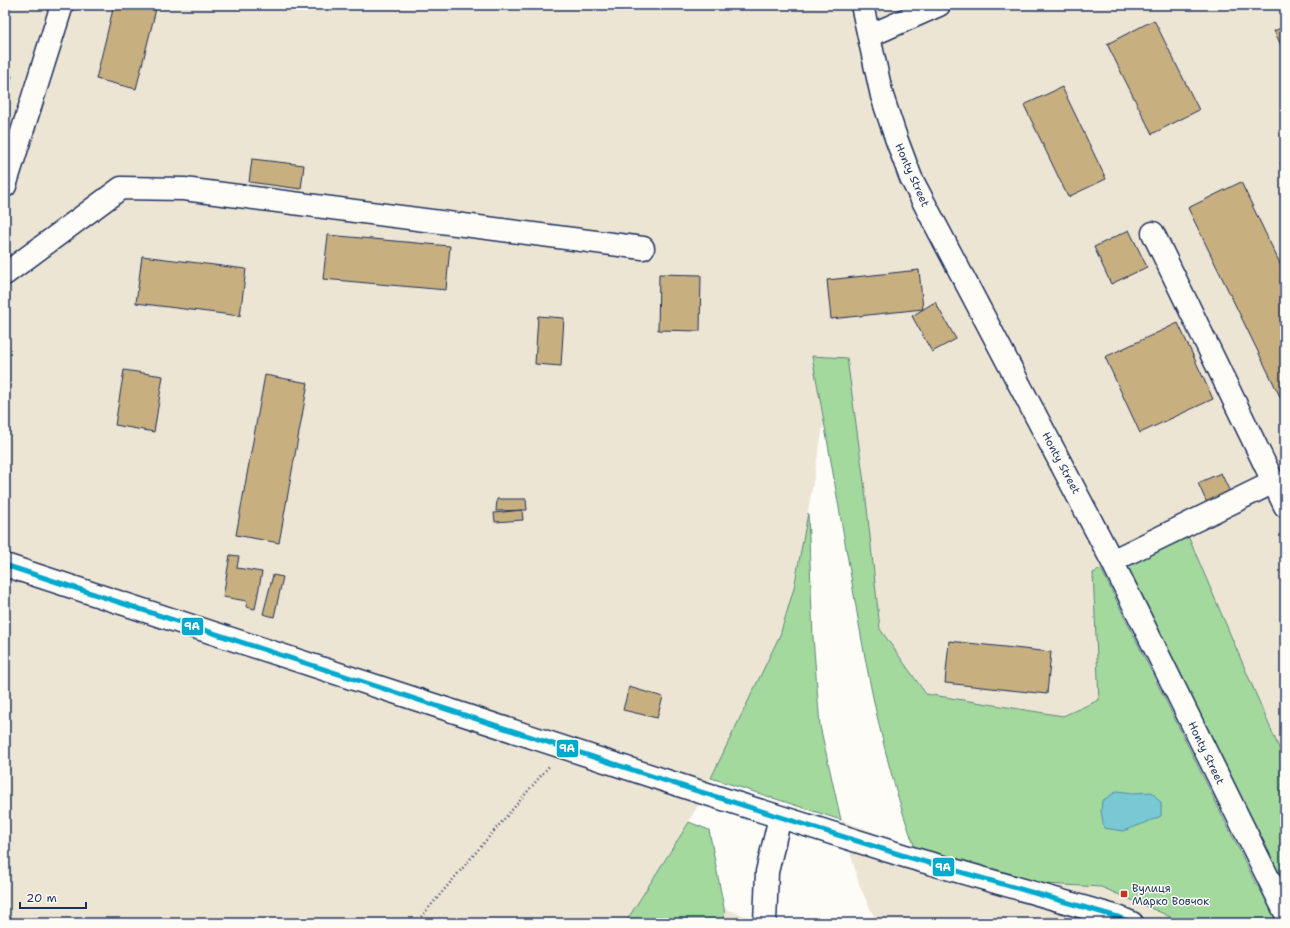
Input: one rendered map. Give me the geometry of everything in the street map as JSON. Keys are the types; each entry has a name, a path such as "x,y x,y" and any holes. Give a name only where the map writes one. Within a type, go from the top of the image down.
{"street":[{"path":"5,186 62,5"},
{"name":"Honty Street","path":"862,5 882,96 911,178 1112,561 1285,912"},
{"path":"869,36 939,5"},
{"path":"5,274 121,188 184,189 643,248"},
{"path":"1153,233 1285,506"},
{"path":"1112,561 1274,482"},
{"path":"5,565 780,817 908,857 1118,917 1132,923"},
{"path":"765,923 767,872 780,817"}],"path":[{"path":"416,923 565,748"}],"shaded area":[{"path":"5,5 1285,5 1285,762 1185,529 1094,573 1100,700 1063,716 927,694 880,629 865,490 812,357 824,422 794,588 780,635 704,793 706,793 625,923 5,923"},
{"path":"841,820 915,848 1044,884 1101,887 1182,923 877,923 860,887"},
{"path":"724,908 765,923 725,923"}],"green space":[{"path":"812,356 847,358 865,490 880,629 926,694 1063,716 1099,700 1093,573 1101,569 1255,882 1283,923 1182,923 1101,887 1044,884 915,848 894,782 869,680"},
{"path":"808,513 813,637 820,726 841,820 711,778 780,635 794,588"},
{"path":"1185,529 1285,762 1285,885 1170,663 1121,560"},
{"path":"689,822 709,830 724,908 725,923 625,923"}],"water":[{"path":"1117,791 1133,793 1152,792 1161,803 1161,816 1123,831 1104,828 1101,811 1102,801"}],"building":[{"path":"114,5 157,5 136,89 96,79"},
{"path":"1154,20 1199,110 1152,134 1107,44"},
{"path":"1285,26 1285,53 1274,31"},
{"path":"5,74 12,76 5,99"},
{"path":"1062,87 1106,179 1068,197 1024,105"},
{"path":"252,159 304,165 301,189 249,182"},
{"path":"1285,161 1285,172 1280,163"},
{"path":"1241,182 1285,274 1285,407 1188,208"},
{"path":"1129,230 1147,267 1111,284 1094,247"},
{"path":"328,235 450,246 446,290 323,279"},
{"path":"142,256 246,269 240,316 136,303"},
{"path":"919,270 923,309 831,319 827,280"},
{"path":"659,274 701,275 700,331 658,330"},
{"path":"935,302 956,339 932,352 912,316"},
{"path":"538,316 564,318 561,366 535,364"},
{"path":"1178,323 1213,399 1140,433 1105,357"},
{"path":"124,370 163,376 154,432 115,425"},
{"path":"265,375 308,383 279,543 236,535"},
{"path":"1221,473 1230,492 1207,503 1198,483"},
{"path":"497,499 526,499 527,510 496,511"},
{"path":"522,510 523,520 495,522 494,513"},
{"path":"230,555 239,556 237,568 262,572 255,609 246,607 247,601 223,597"},
{"path":"273,575 283,577 274,617 263,614"},
{"path":"949,641 1051,652 1047,694 945,683"},
{"path":"629,687 663,697 657,718 623,710"}],"transit line":[{"name":"9А","path":"5,565 688,788 908,857 1118,917 1132,923"}],"place":[{"name":"Вулиця Марко Вовчок","path":"1124,894"}]}
